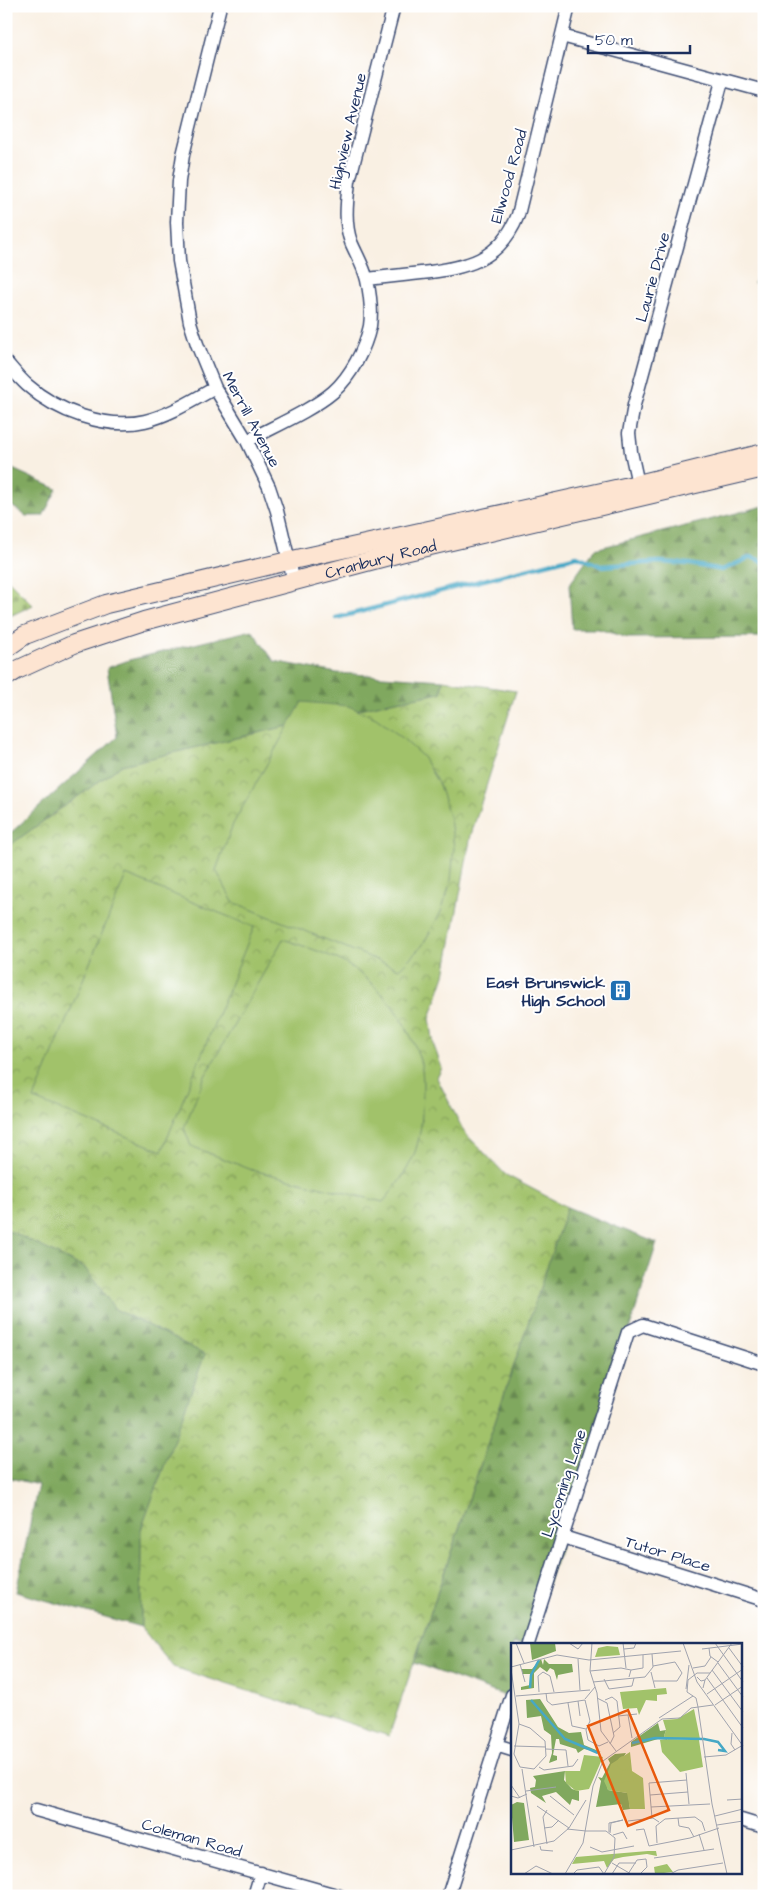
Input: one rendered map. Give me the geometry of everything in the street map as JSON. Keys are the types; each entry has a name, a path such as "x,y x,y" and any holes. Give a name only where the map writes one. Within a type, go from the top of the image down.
{"main road":[{"name":"Cranbury Road","path":"6,648 25,635 106,604 638,484 764,453"},
{"name":"Cranbury Road","path":"6,677 74,644 144,621 400,553 764,468"}],"street":[{"name":"Merrill Avenue","path":"220,6 183,155 179,181 177,222 179,261 188,314 197,344 215,388 247,441 269,487 277,511 294,582"},
{"name":"Highview Avenue","path":"247,441 321,401 334,391 345,379 365,342 370,324 367,279 350,240 346,210 351,172 394,6"},
{"name":"Ellwood Road","path":"367,279 448,270 468,265 483,258 505,240 518,215 569,6"},
{"path":"562,36 764,91"},
{"name":"Laurie Drive","path":"638,484 631,452 630,433 634,405 722,81"},
{"path":"6,362 27,385 49,401 73,412 110,422 144,422 158,417 215,388"},
{"name":"Lycoming Lane","path":"528,1643 628,1332 643,1325 764,1364"},
{"name":"Tutor Place","path":"563,1537 764,1600"},
{"path":"448,1896 511,1698"},
{"path":"496,1745 511,1750"},
{"name":"Coleman Road","path":"36,1810 340,1896"},
{"path":"742,1820 764,1827"},
{"path":"254,1896 261,1873"}],"green space":[{"path":"764,250 764,285 754,283"},
{"path":"6,466 57,489 43,516 26,516 6,502"},
{"path":"764,506 764,637 628,638 598,629 572,629 569,585 595,549"},
{"path":"6,578 33,605 6,618"},
{"path":"252,630 274,661 337,673 443,680 441,693 386,703 122,765 6,848 6,837 117,737 107,668 129,660"},
{"path":"443,680 516,691 471,835 445,975 430,1018 434,1046 442,1068 437,1078 464,1132 506,1175 567,1207 389,1736 173,1667 141,1627 141,1530 205,1354 115,1309 85,1268 6,1229 6,848 122,765 386,703 441,693"},
{"path":"302,702 348,706 376,718 423,757 439,785 450,819 454,847 451,881 441,912 422,946 399,969 233,902 216,870 233,824"},
{"path":"126,875 254,927 162,1151 34,1099"},
{"path":"283,939 338,960 365,978 395,1010 404,1023 417,1050 423,1081 419,1138 414,1155 407,1168 383,1202 252,1170 191,1146 184,1128 205,1076"},
{"path":"567,1207 657,1243 529,1643 511,1643 511,1698 414,1663"},
{"path":"6,1229 85,1268 115,1309 205,1354 141,1530 141,1627 16,1592 38,1485 6,1477"}],"waterway":[{"path":"336,618 577,556 601,566 660,562 689,564 722,570 751,557 764,562"}],"place":[{"name":"East Brunswick High School","path":"621,991"}]}
